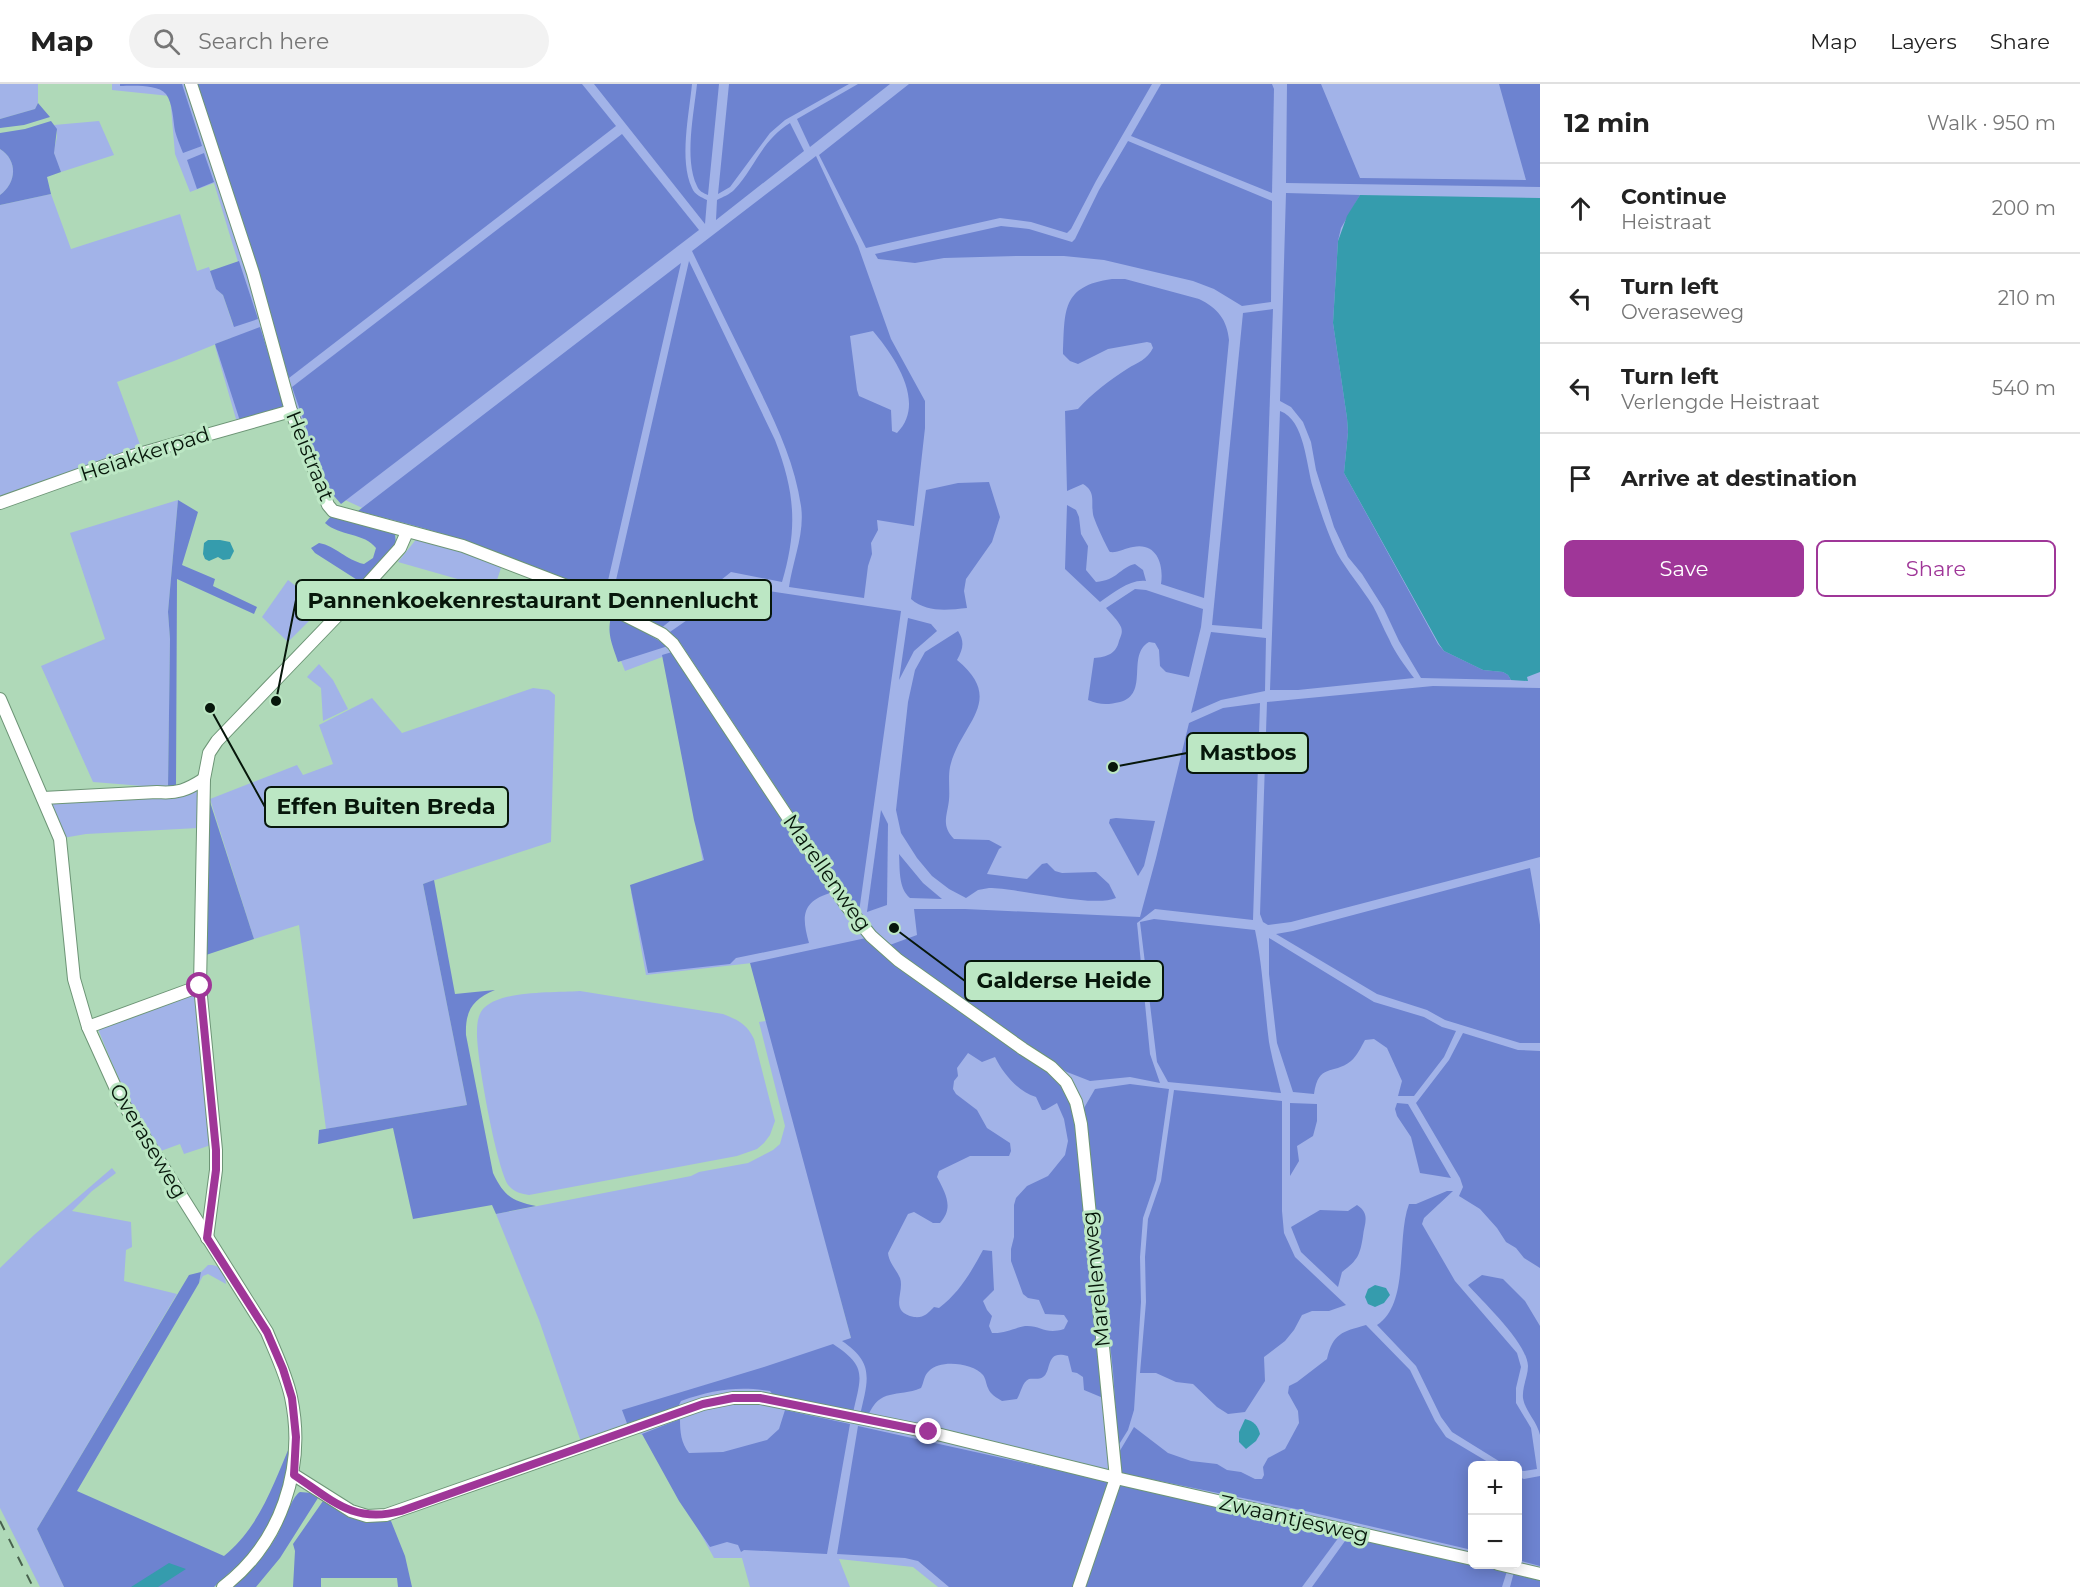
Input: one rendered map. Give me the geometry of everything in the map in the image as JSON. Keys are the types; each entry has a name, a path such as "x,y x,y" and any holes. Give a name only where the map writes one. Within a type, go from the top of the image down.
{"street":[{"name":"Heistraat","path":"191,84 253,273 291,411 328,505 333,511 407,532"},
{"name":"Heiakkerpad","path":"0,503 132,456 291,411"},
{"name":"Marellenweg","path":"407,532 463,546 567,586 662,634 673,644 846,905 871,936 898,960 1052,1068 1066,1083 1076,1102 1081,1124 1116,1479"},
{"path":"207,1238 216,1170 200,986 204,779 209,753 217,741 400,548 407,532"},
{"name":"Overaseweg","path":"0,699 60,839 74,979 88,1027 121,1100 267,1332 283,1369 292,1398 296,1437 294,1475 286,1500 273,1529 253,1560 223,1587"},
{"path":"43,798 157,792 172,794 190,788 204,779"},
{"path":"88,1027 200,986"},
{"name":"Zwaantjesweg","path":"294,1475 351,1511 367,1516 386,1515 703,1404 742,1398 760,1398 929,1432 1116,1479 1468,1558"},
{"path":"1079,1587 1116,1479"},
{"path":"1519,1569 1540,1574"}],"shaded area":[{"path":"0,84 38,84 38,103 35,109 0,119"},
{"path":"112,84 1540,84 1540,1587 938,1587 913,1567 839,1559 850,1587 750,1587 742,1558 714,1558 647,1436 625,1430 581,1442 539,1320 496,1214 748,1163 780,1144 785,1126 759,1022 766,1021 752,963 646,975 631,892 703,863 665,656 625,671 610,633 615,601 399,525 330,493 294,404 238,426 215,346 231,338 117,382 142,450 0,501 0,205 51,194 71,249 180,214 197,271 209,267 216,288 223,295 233,325 242,275 214,183 190,192 175,154 170,96 112,90","holes":["818,1213 856,1337 851,1338"]},
{"path":"120,84 182,84 202,146 183,153 166,94 144,86 120,86"},
{"path":"194,84 582,84 616,126 289,378"},
{"path":"594,84 692,84 686,137 686,164 693,190 698,196 707,200 705,224"},
{"path":"697,84 719,84 708,195 698,188 691,163 691,136"},
{"path":"729,84 849,84 785,120 770,133 730,187 718,194"},
{"path":"858,84 890,84 810,147 797,119"},
{"path":"909,84 1152,84 1067,233 1031,222 1000,218 866,248 819,155"},
{"path":"1161,84 1272,84 1274,89 1272,193 1131,136"},
{"path":"1287,84 1321,84 1360,178 1526,180 1499,84 1540,84 1540,187 1286,183"},
{"path":"38,103 50,117 24,125 0,128 0,119 35,109"},
{"path":"51,121 57,129 54,153 61,172 47,177 51,194 0,205 0,195 10,184 13,172 10,159 0,149 0,133 25,129"},
{"path":"99,121 114,155 61,172 54,153 57,136 54,125"},
{"path":"790,123 804,151 716,220 717,200 734,190 765,146"},
{"path":"622,134 699,230 341,504 327,488 292,387"},
{"path":"1128,141 1272,201 1271,302 1242,306 1214,289 1193,281 1104,260 1064,256 1016,256 944,258 915,263 878,259 875,254 1001,226 1029,229 1072,242"},
{"path":"0,149 10,159 13,172 10,184 0,195"},
{"path":"204,153 214,182 197,189 187,160"},
{"path":"816,156 858,246 891,339 925,401 925,428 914,526 877,520 878,530 871,543 872,554 864,598 789,587 802,516 793,470 774,419 692,251","holes":["873,331 898,366 908,394 909,408 905,421 897,433 892,431 891,410 859,396 857,390 850,336"]},
{"path":"1286,193 1360,195 1341,228 1338,241 1333,323 1347,418 1344,473 1438,644 1444,651 1483,670 1503,672 1511,680 1421,678 1399,641 1384,609 1362,574 1348,557 1334,527 1316,470 1311,442 1303,422 1291,407 1280,401"},
{"path":"1360,195 1540,198 1540,672 1527,677 1528,681 1511,680 1503,672 1483,670 1444,651 1344,473 1347,418 1333,323 1338,241 1347,216"},
{"path":"239,261 258,319 234,327 223,295 216,289 210,271"},
{"path":"689,261 775,440 787,477 792,527 782,582 731,572 660,629 611,602"},
{"path":"681,263 604,598 474,545 431,530 358,511"},
{"path":"1125,279 1199,299 1220,315 1226,326 1229,340 1204,598 1161,584 1160,563 1157,556 1148,548 1141,546 1110,552 1094,517 1090,490 1083,484 1067,491 1065,411 1078,409 1107,383 1145,358 1153,348 1151,343 1147,342 1108,349 1078,364 1070,361 1063,354 1064,325 1069,303 1083,288 1095,282"},
{"path":"1273,309 1262,629 1212,625 1243,313"},
{"path":"260,327 286,408 240,421 215,344"},
{"path":"1280,411 1288,416 1300,433 1313,488 1337,553 1373,606 1394,649 1414,678 1298,690 1270,690"},
{"path":"989,482 1000,517 992,542 966,579 964,591 967,608 938,610 924,607 911,599 926,490 958,483"},
{"path":"178,500 168,612 170,639 168,788 93,782 41,666 105,639 70,533"},
{"path":"178,500 198,512 182,565 215,579 213,586 257,607 254,614 177,579 176,787 168,788 170,639 168,612"},
{"path":"1067,505 1076,510 1079,517 1081,534 1088,546 1086,570 1096,582 1109,579 1135,564 1143,570 1146,581 1128,584 1100,602 1065,569"},
{"path":"333,514 395,534 396,545 362,583 315,553 311,548 319,543 364,564 373,558 376,548 371,543 325,523"},
{"path":"418,537 502,565 494,589 481,589 475,584 398,562"},
{"path":"208,540 230,542 234,551 230,559 223,560 218,557 209,561 205,559 204,543"},
{"path":"288,580 323,607 288,642 262,617"},
{"path":"736,586 901,611 859,912 681,644 667,634"},
{"path":"1135,589 1146,590 1203,609 1189,677 1166,672 1160,666 1159,650 1155,643 1149,642 1142,648 1139,656 1136,683 1129,698 1111,704 1092,702 1088,700 1094,658 1107,656 1113,652 1122,632 1118,622 1106,608"},
{"path":"612,613 668,646 618,662 610,632"},
{"path":"908,618 931,624 937,631 914,651 899,680"},
{"path":"958,631 962,639 962,646 957,660 971,675 978,688 979,700 976,712 955,751 950,767 947,829 954,839 989,840 1002,847 987,874 1027,879 1042,864 1047,863 1055,871 1062,873 1096,872 1109,884 1116,898 1091,901 989,888 978,890 966,898 932,876 901,833 896,810 908,702 915,670 925,652"},
{"path":"1211,632 1266,638 1265,691 1221,700 1191,713"},
{"path":"672,652 833,892 815,900 806,910 805,924 809,943 736,958 730,964 648,973 630,885 704,860 662,655"},
{"path":"319,664 333,680 348,709 323,721 321,688 307,677"},
{"path":"1433,686 1540,688 1540,857 1291,922 1268,925 1263,922 1260,914 1267,702"},
{"path":"533,688 549,690 555,695 551,842 423,884 467,1105 326,1129 299,925 254,939 210,799 297,765 303,775 333,764 319,725 372,698 402,733"},
{"path":"1260,703 1253,920 1155,909 1137,923 1150,1054 1160,1083 1130,1077 1090,1081 1067,1072 1049,1062 887,946 917,935 914,909 965,909 1140,917 1189,723 1223,708"},
{"path":"202,783 198,828 86,834 63,838 49,802"},
{"path":"210,802 254,939 206,955"},
{"path":"881,810 888,824 887,905 867,912"},
{"path":"1110,819 1155,821 1144,866 1138,876 1109,823"},
{"path":"899,854 923,883 942,899 910,898 906,894 903,889"},
{"path":"1530,868 1540,925 1540,1043 1520,1043 1445,1020 1427,1010 1377,994 1276,934 1293,931"},
{"path":"434,880 455,994 495,990 481,997 472,1006 466,1026 493,1173 501,1187 510,1196 536,1206 496,1214 492,1205 413,1219 393,1128 318,1144 319,1130 467,1105 423,884"},
{"path":"1154,919 1255,930 1269,1042 1281,1093 1168,1082 1157,1062 1140,922"},
{"path":"866,938 1058,1079 1075,1107 1108,1400 1084,1390 1083,1377 1072,1372 1068,1356 1056,1355 1052,1358 1043,1377 1027,1380 1017,1399 1002,1401 990,1392 984,1377 978,1371 964,1365 948,1364 934,1367 929,1371 921,1388 884,1397 878,1401 868,1416 860,1415 867,1382 866,1373 860,1357 842,1341 851,1338 750,963","holes":["968,1053 982,1062 995,1057 1011,1081 1036,1097 1042,1110 1057,1103 1064,1119 1068,1141 1065,1155 1048,1176 1027,1186 1016,1198 1014,1237 1011,1249 1011,1261 1023,1294 1028,1298 1039,1300 1045,1314 1064,1315 1068,1321 1064,1329 1058,1331 1025,1326 992,1333 989,1326 992,1316 983,1301 994,1290 992,1251 983,1250 959,1288 939,1308 934,1307 925,1315 914,1317 906,1314 899,1306 900,1278 888,1253 908,1214 914,1212 933,1223 940,1223 944,1217 948,1206 946,1195 937,1177 939,1171 970,1156 1009,1156 1011,1151 1010,1143 987,1128 977,1110 953,1089 954,1081 958,1076 957,1068"]},
{"path":"1269,938 1374,1002 1424,1017 1442,1027 1456,1031 1444,1057 1414,1096 1398,1096 1402,1081 1387,1048 1374,1039 1365,1040 1351,1061 1323,1073 1316,1084 1314,1094 1293,1092 1277,1043 1269,974"},
{"path":"580,991 723,1014 742,1023 754,1039 775,1121 764,1143 757,1149 737,1156 529,1195 511,1188 504,1176 493,1137 478,1045 479,1015 485,1007 504,998 530,993"},
{"path":"196,993 211,1145 184,1154 180,1144 158,1152 125,1092 98,1029"},
{"path":"1463,1033 1518,1050 1540,1051 1540,1268 1506,1242 1480,1209 1459,1196 1463,1187 1460,1178 1416,1103 1449,1060"},
{"path":"1130,1084 1169,1089 1156,1180 1143,1218 1140,1257 1141,1302 1134,1410 1128,1430 1118,1446 1113,1371 1084,1108 1095,1089"},
{"path":"1174,1090 1282,1101 1284,1233 1295,1257 1346,1305 1329,1311 1312,1311 1302,1315 1285,1341 1264,1357 1265,1381 1245,1412 1228,1414 1217,1407 1193,1384 1176,1382 1156,1373 1140,1373 1146,1302 1145,1257 1148,1219 1161,1181"},
{"path":"1290,1103 1317,1104 1317,1121 1313,1136 1297,1146 1299,1161 1290,1176"},
{"path":"1397,1103 1408,1104 1451,1178 1420,1173 1411,1137 1397,1116 1395,1109"},
{"path":"112,1168 116,1173 92,1191 72,1211 131,1222 132,1247 126,1250 124,1281 177,1294 37,1529 64,1587 40,1587 0,1508 0,1268 34,1235"},
{"path":"1447,1191 1453,1191 1424,1218 1422,1224 1455,1281 1517,1353 1521,1367 1516,1388 1516,1403 1531,1428 1537,1469 1522,1471 1522,1461 1499,1461 1452,1432 1441,1417 1416,1366 1377,1325 1387,1315 1394,1302 1398,1286 1405,1218 1409,1204 1416,1204"},
{"path":"1357,1205 1365,1216 1361,1248 1352,1264 1342,1272 1338,1287 1301,1252 1291,1227 1320,1210 1348,1211"},
{"path":"208,1265 216,1266 221,1270 226,1284 208,1274 203,1276 199,1283 201,1272"},
{"path":"201,1272 199,1283 77,1491 224,1556 247,1532 256,1518 272,1489 291,1443 290,1476 271,1523 250,1554 214,1587 64,1587 37,1529 189,1275"},
{"path":"1482,1275 1503,1279 1525,1301 1540,1326 1540,1435 1523,1398 1528,1370 1526,1357 1513,1335 1468,1285"},
{"path":"1375,1285 1386,1288 1390,1295 1384,1303 1375,1307 1368,1304 1365,1297 1368,1289"},
{"path":"1366,1325 1410,1370 1435,1421 1446,1437 1486,1461 1468,1461 1468,1549 1301,1510 1120,1473 1118,1454 1134,1427 1168,1453 1191,1461 1217,1464 1227,1470 1262,1479 1263,1467 1268,1458 1285,1449 1299,1423 1298,1411 1288,1393 1289,1386 1327,1359 1329,1350 1336,1339 1351,1330"},
{"path":"833,1344 857,1366 859,1381 853,1413 774,1396 770,1391 747,1389 725,1390 693,1397 681,1401 677,1409 628,1426 622,1410 764,1367"},
{"path":"785,1410 850,1424 827,1554 744,1550 741,1552 738,1545 727,1542 710,1547 679,1501 642,1434 680,1419 684,1445 689,1453 723,1452 767,1440 779,1429"},
{"path":"1245,1419 1255,1424 1260,1434 1256,1441 1246,1449 1239,1442 1239,1432"},
{"path":"858,1426 1111,1482 1077,1587 949,1587 918,1561 905,1558 837,1554"},
{"path":"1540,1476 1540,1566 1522,1561 1522,1478"},
{"path":"1119,1483 1342,1533 1302,1587 1085,1587"},
{"path":"300,1492 312,1493 318,1498 280,1558 256,1587 232,1587 267,1551 293,1500"},
{"path":"323,1501 356,1517 391,1521 405,1556 412,1587 398,1587 397,1578 321,1578 321,1587 293,1587 295,1551 293,1544"},
{"path":"1350,1534 1468,1563 1468,1569 1507,1571 1502,1587 1312,1587"},
{"path":"169,1563 186,1569 158,1587 131,1587"},
{"path":"1514,1572 1540,1578 1540,1587 1510,1587"}],"railway":[{"path":"0,1521 33,1587"}],"place":[{"name":"Pannenkoekenrestaurant Dennenlucht","path":"276,701"},
{"name":"Effen Buiten Breda","path":"210,708"},
{"name":"Mastbos","path":"1113,767"},
{"name":"Galderse Heide","path":"894,928"}],"route":[{"path":"200,986 216,1150 216,1170 207,1238 267,1332 283,1369 292,1398 296,1437 294,1475 351,1511 367,1516 401,1511 703,1404 733,1398 760,1398 929,1432"}]}
